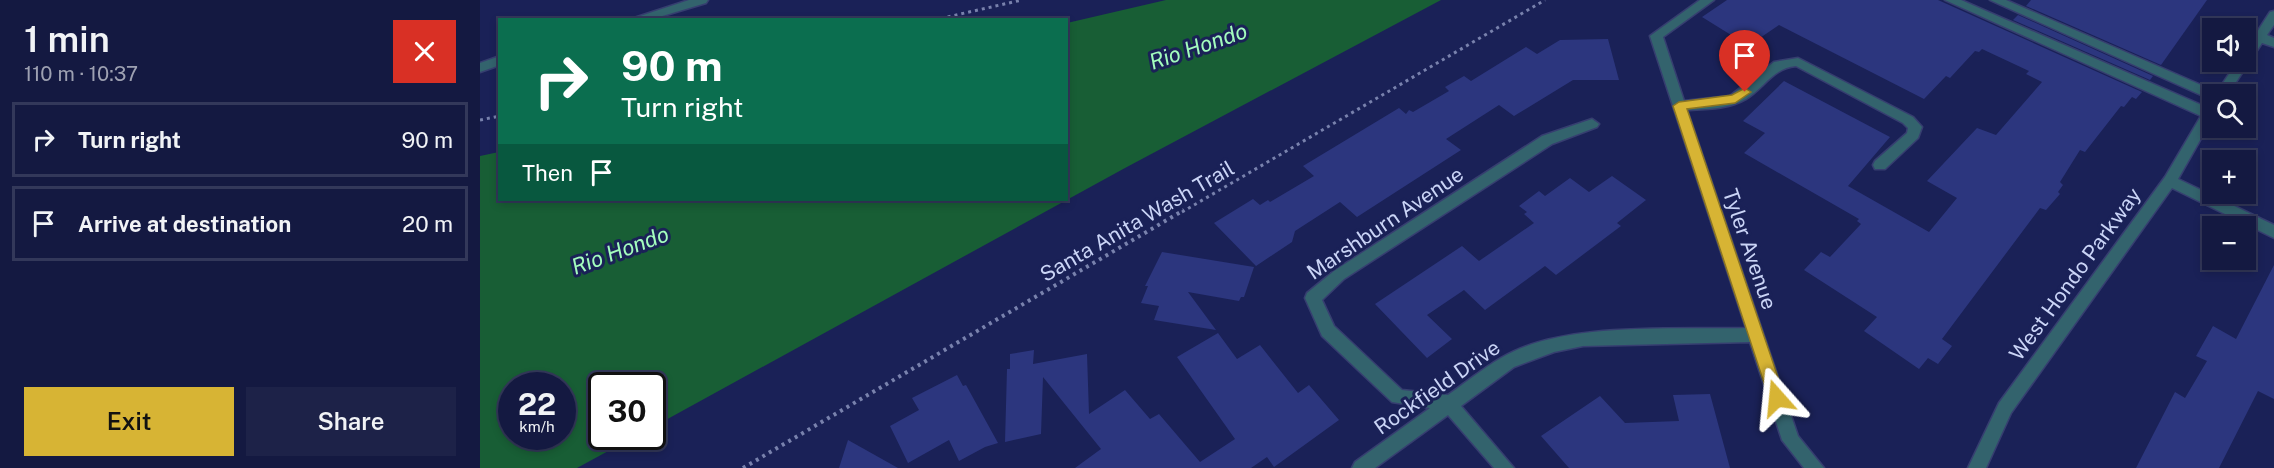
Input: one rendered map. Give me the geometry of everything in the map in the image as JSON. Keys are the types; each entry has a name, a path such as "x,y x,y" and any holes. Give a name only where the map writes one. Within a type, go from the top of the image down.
{"street":[{"path":"641,18 702,0"},
{"name":"Tyler Avenue","path":"1708,0 1683,15 1656,36 1791,440 1815,468"},
{"path":"1951,0 2202,107"},
{"path":"1996,0 2202,91"},
{"path":"2256,43 2274,15"},
{"path":"2260,37 2274,43"},
{"path":"480,68 498,61"},
{"path":"1679,106 1735,99 1776,65 1785,61 1798,62 1908,120 1915,127 1913,135 1880,165"},
{"name":"Marshburn Avenue","path":"1448,403 1398,397 1328,332 1312,298 1339,276 1546,140 1592,124"},
{"name":"West Hondo Parkway","path":"1977,468 2005,408 2170,182 2202,127"},
{"path":"2170,182 2274,232"},
{"name":"Rockfield Drive","path":"1361,468 1448,403 1508,362 1553,345 1583,339 1757,335"},
{"path":"1448,403 1505,468"}],"path":[{"path":"943,18 1022,0"},
{"name":"Santa Anita Wash Trail","path":"743,468 1545,0"},
{"path":"480,120 498,116"}],"water":[{"name":"Rio Hondo","path":"1166,0 1441,0 1068,199 1068,23"},
{"name":"Rio Hondo","path":"498,152 498,201 1065,201 666,420 666,372 588,372 588,450 610,450 577,468 480,468 480,156"}],"building":[{"path":"1727,0 1938,0 2142,92 2136,99 2132,97 2124,107 2121,106 2085,152 2080,150 2060,182 2063,185 2058,192 2060,194 2046,210 2040,208 1942,339 1952,346 1938,364 1928,358 1919,369 1864,331 1877,317 1804,270 1821,252 1830,257 1861,224 1857,221 1859,219 1744,153 1765,133 1743,121 1784,81 1890,137 1848,186 1929,232 1957,198 1927,181 1977,128 1996,135 2042,82 2026,74 2029,71 1982,49 1979,52 1975,51 1950,78 1946,76 1924,99 1779,25 1757,40 1753,38 1744,43 1702,17"},
{"path":"2031,0 2207,0 2161,65 2026,6"},
{"path":"2018,15 2153,76 2150,80 2013,20"},
{"path":"1608,39 1619,80 1573,80 1514,116 1499,105 1446,139 1461,150 1357,217 1340,202 1295,231 1292,242 1256,266 1214,223 1253,199 1260,205 1268,200 1270,202 1314,176 1303,166 1399,108 1406,114 1409,110 1413,112 1449,91 1445,87 1464,76 1471,81 1526,47 1537,54 1560,40"},
{"path":"1612,176 1646,200 1617,223 1621,226 1556,275 1545,266 1485,310 1464,290 1427,315 1452,339 1427,358 1375,304 1462,246 1479,261 1534,223 1524,214 1527,212 1519,206 1539,191 1545,196 1570,178 1589,192"},
{"path":"1162,252 1254,267 1244,297 1241,297 1239,301 1188,292 1216,330 1154,320 1159,306 1141,303 1148,286 1145,286"},
{"path":"2274,265 2274,399 2258,391 2219,468 2136,468 2175,392 2185,398 2207,361 2196,356 2213,326 2236,339"},
{"path":"1218,333 1237,359 1260,345 1298,393 1309,385 1339,420 1274,467 1267,457 1251,468 1075,468 1101,449 1043,377 1041,434 1005,442 1007,369 1010,369 1010,354 1034,350 1033,364 1087,354 1089,414 1125,390 1150,419 1159,414 1200,462 1235,439 1177,357"},
{"path":"957,375 963,386 966,385 998,443 985,447 959,461 949,440 908,463 890,426 919,410 912,398"},
{"path":"1710,394 1730,468 1569,468 1541,436 1600,396 1625,423 1679,421 1673,395"},
{"path":"848,440 898,468 839,468"}],"route":[{"path":"1745,92 1735,99 1722,102 1679,106 1777,398"}]}
